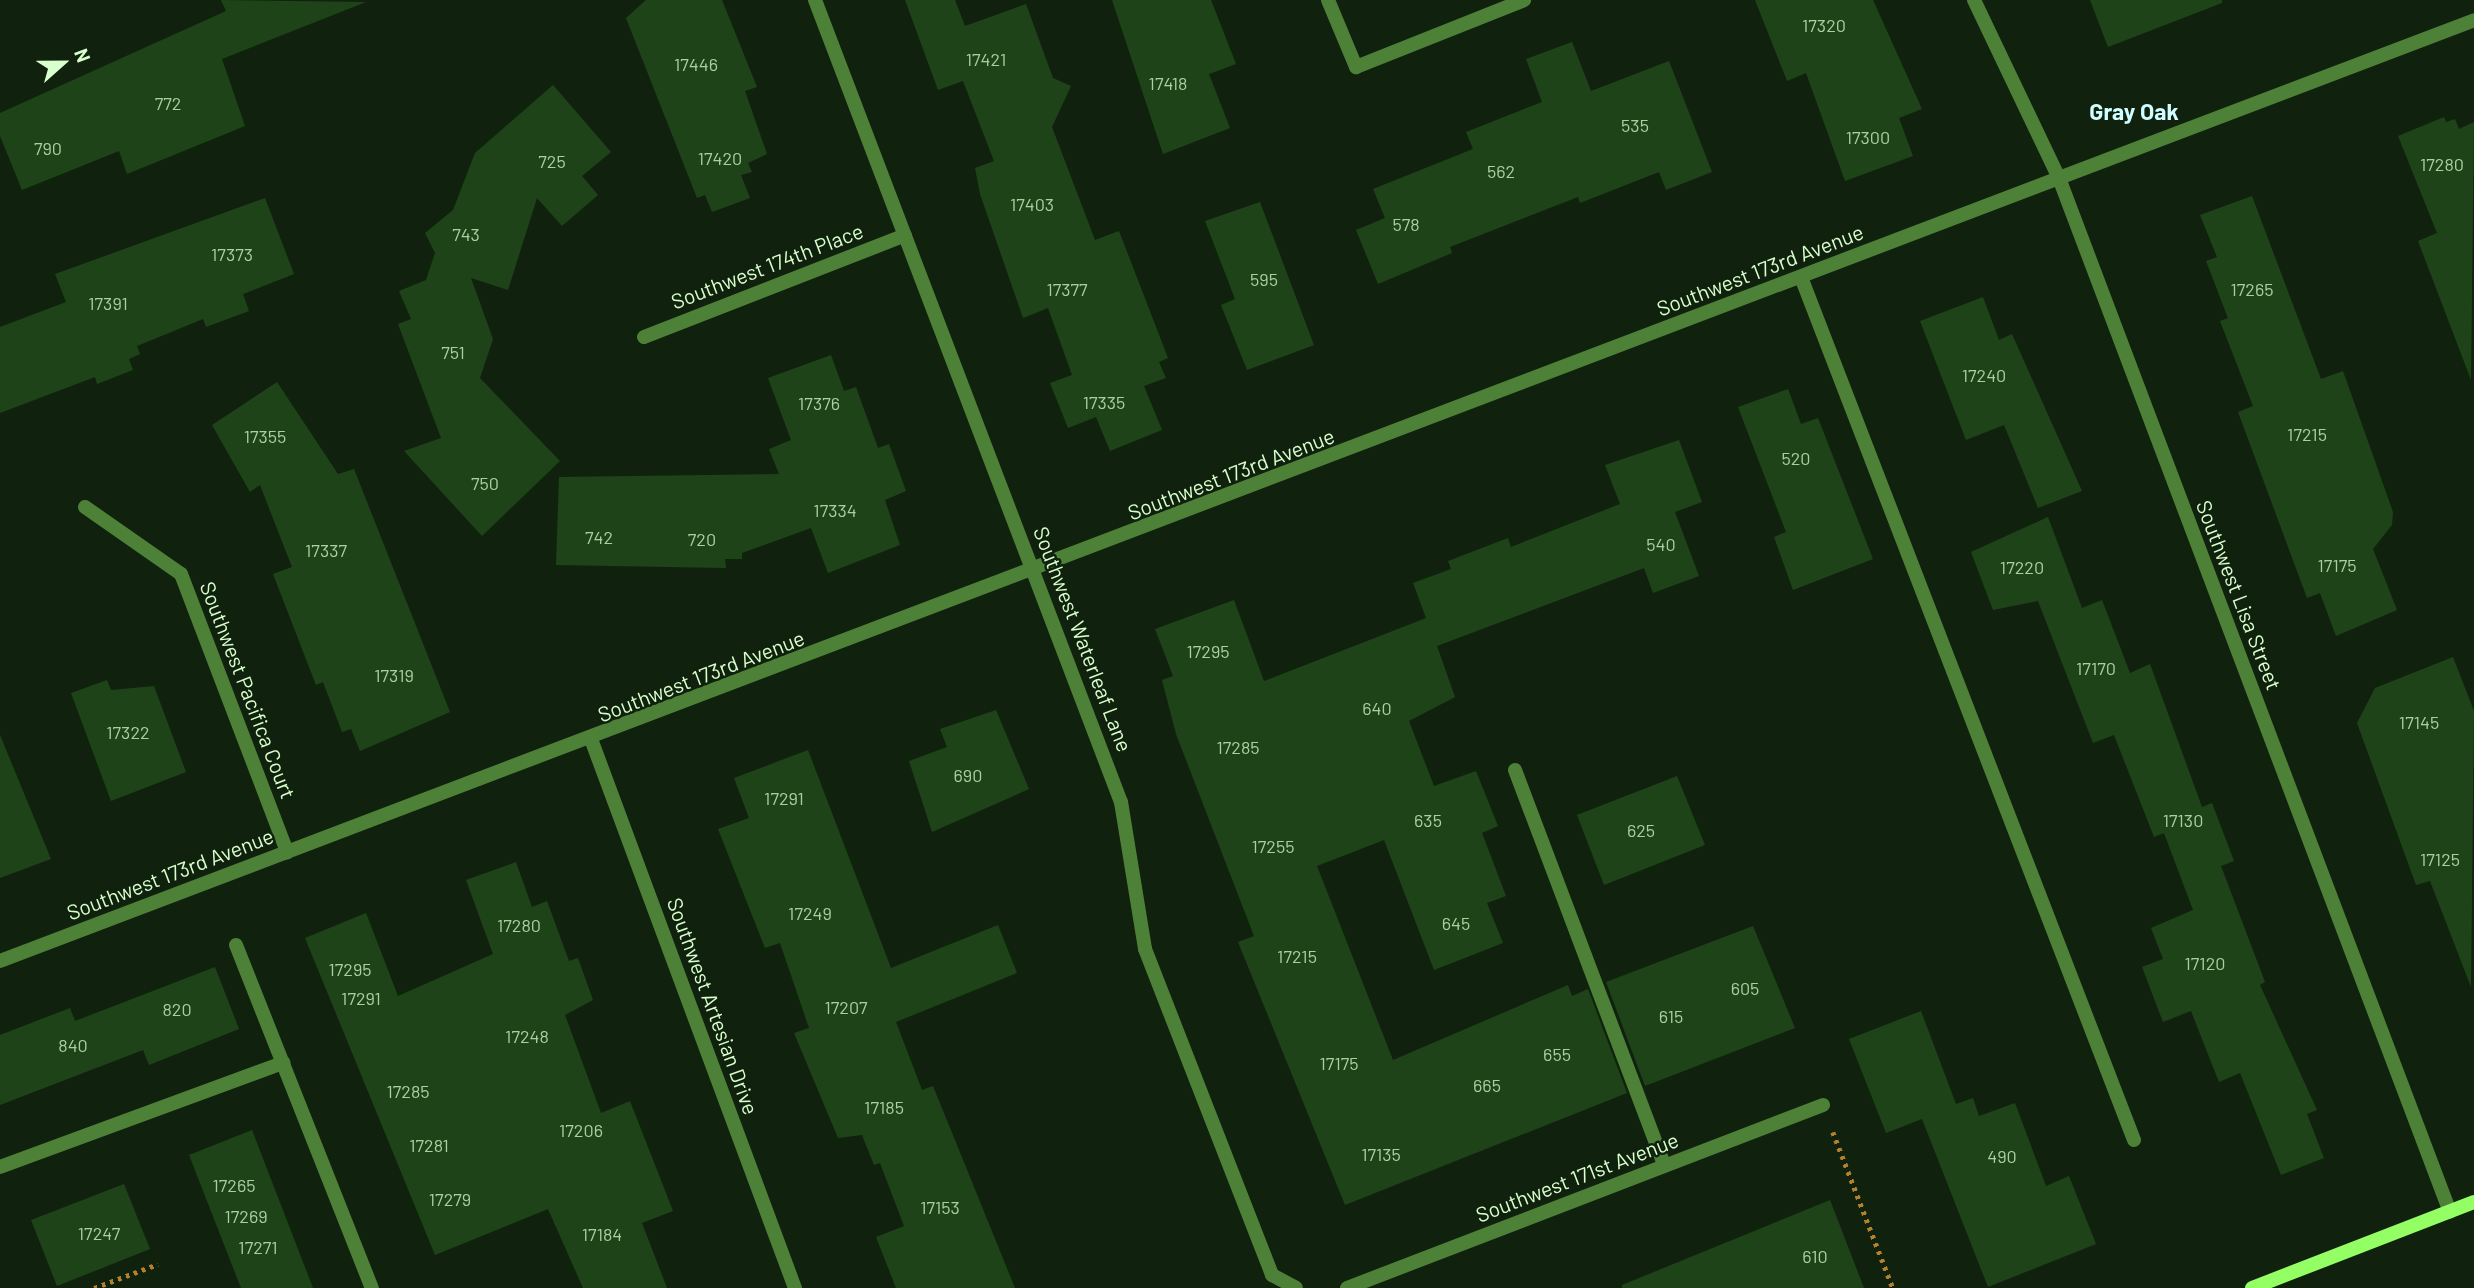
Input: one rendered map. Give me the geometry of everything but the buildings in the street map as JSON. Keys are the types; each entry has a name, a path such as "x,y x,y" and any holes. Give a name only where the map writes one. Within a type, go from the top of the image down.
{"main road":[{"path":"2252,1288 2474,1202"}],"street":[{"name":"Southwest Waterleaf Lane","path":"815,0 1121,802 1146,949 1272,1275 1296,1288"},
{"path":"1328,0 1356,67 1524,0"},
{"name":"Southwest Lisa Street","path":"1974,0 2059,178 2450,1212"},
{"name":"Southwest 173rd Avenue","path":"0,961 1035,572 2474,20"},
{"name":"Southwest 174th Place","path":"644,337 905,235"},
{"path":"1801,277 2134,1140"},
{"name":"Southwest Pacifica Court","path":"85,507 181,574 286,852"},
{"name":"Southwest Artesian Drive","path":"591,739 795,1288"},
{"path":"1515,769 1665,1166"},
{"path":"236,945 372,1288"},
{"path":"0,1167 284,1063"},
{"name":"Southwest 171st Avenue","path":"1347,1288 1822,1105"}],"path":[{"path":"1822,1105 1893,1288"},
{"path":"94,1288 158,1265"}],"district":[{"name":"Gray Oak","path":"2134,111"}]}
